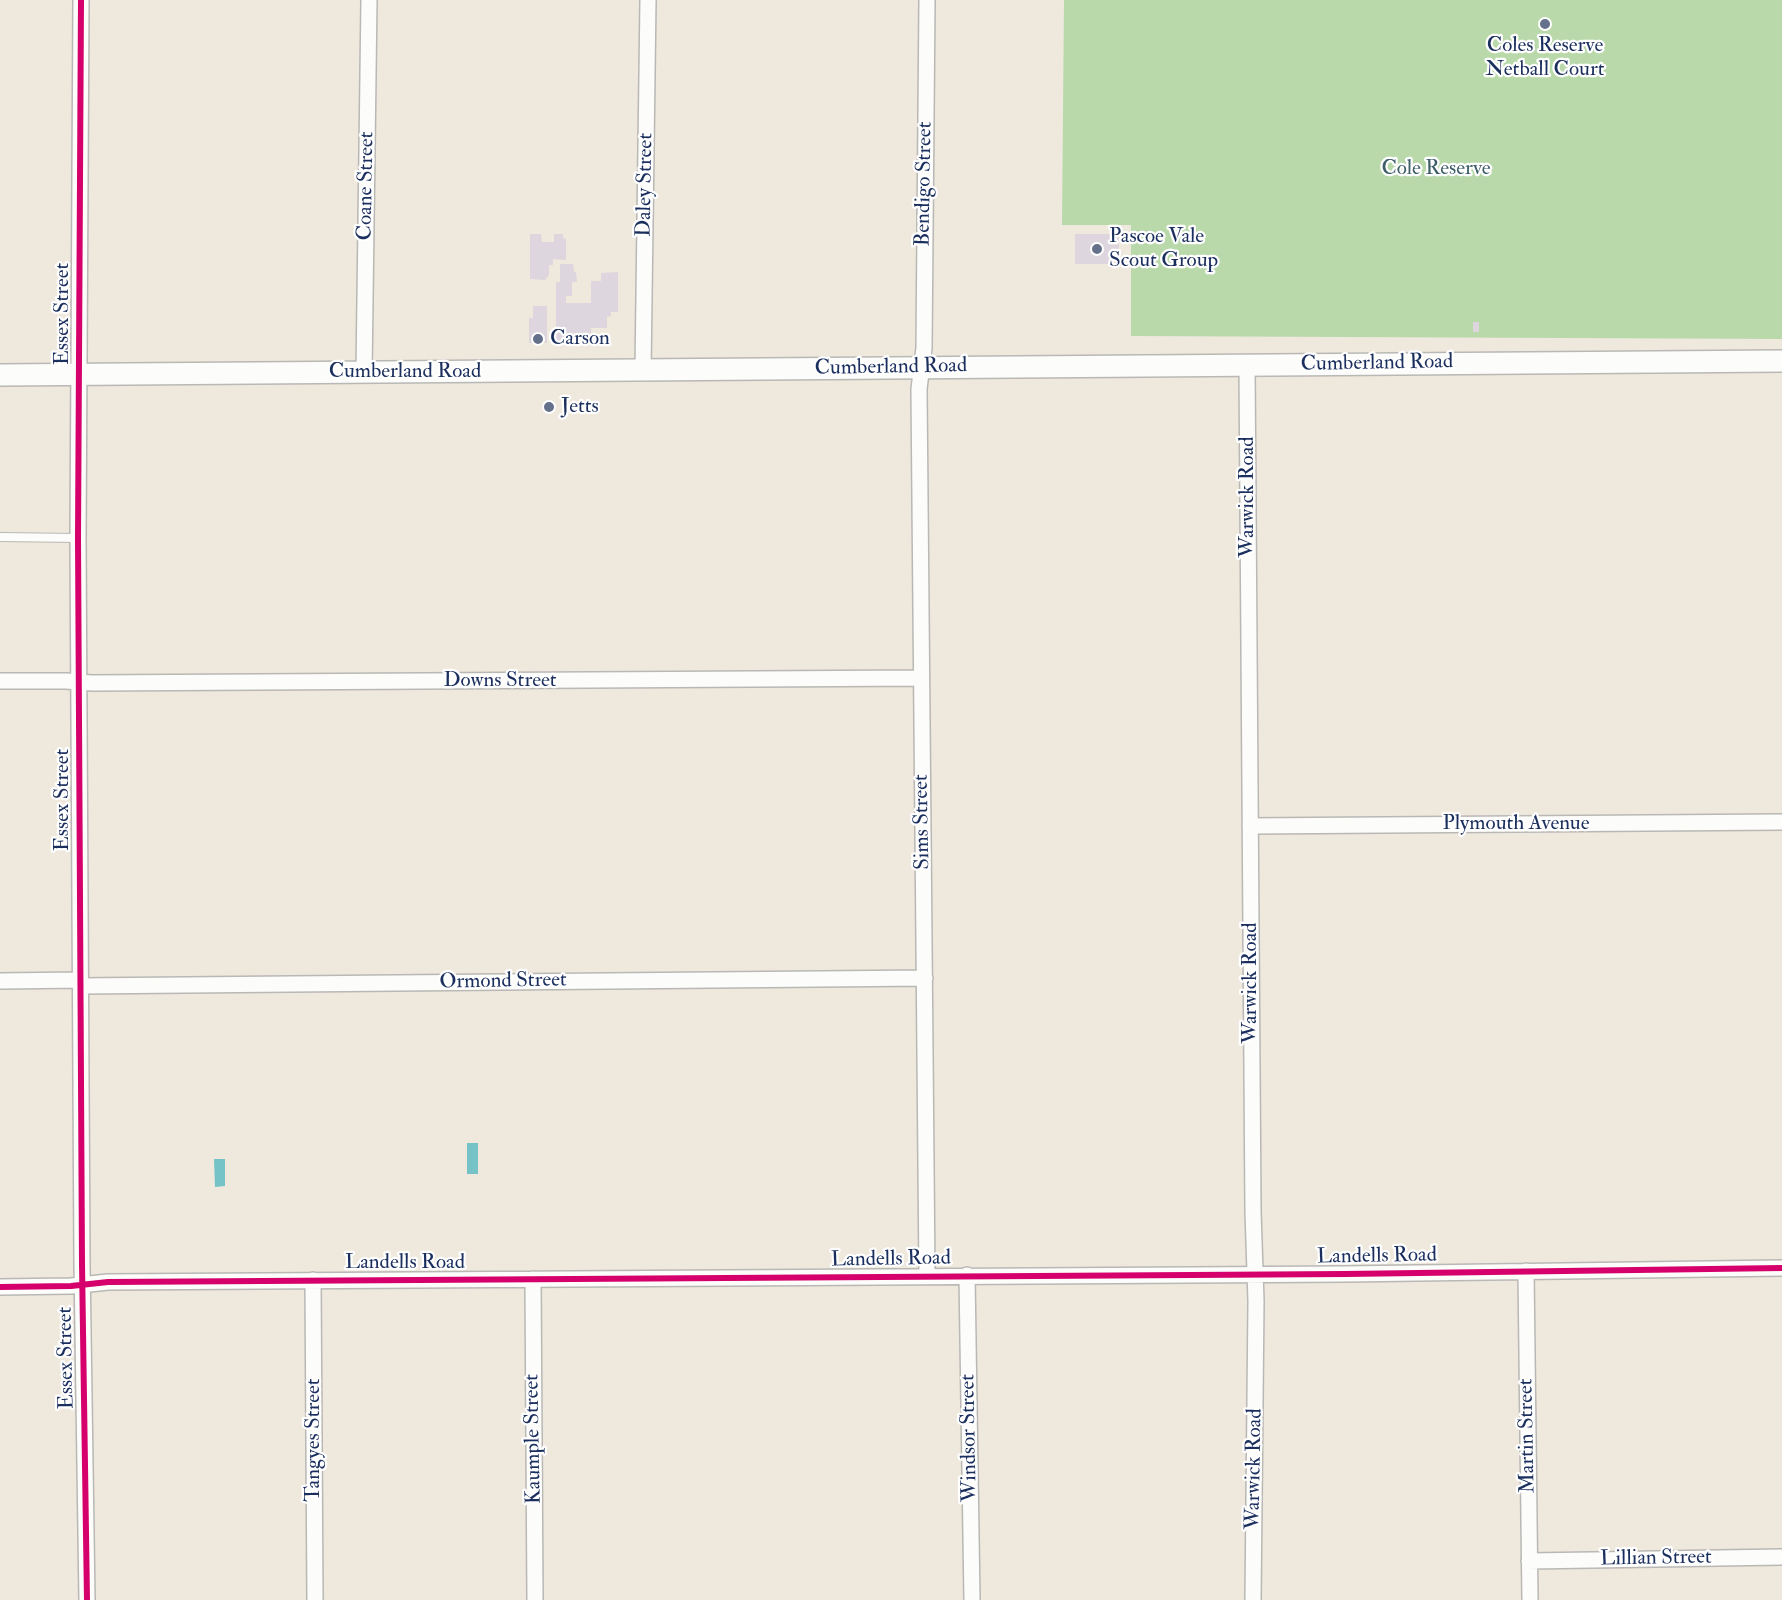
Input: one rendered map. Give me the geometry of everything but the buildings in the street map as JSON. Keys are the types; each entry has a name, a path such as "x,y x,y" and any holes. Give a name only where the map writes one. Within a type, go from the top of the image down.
{"main road":[{"name":"Cumberland Road","path":"0,375 1782,361"}],"street":[{"name":"Essex Street","path":"81,0 78,538 82,1284 87,1600"},
{"name":"Coane Street","path":"364,373 369,0"},
{"name":"Daley Street","path":"644,371 648,0"},
{"name":"Bendigo Street","path":"921,368 924,342 927,0"},
{"name":"Warwick Road","path":"1247,365 1255,1274 1253,1600"},
{"name":"Sims Street","path":"921,368 919,389 927,1276"},
{"name":"Downs Street","path":"0,681 93,684 921,678"},
{"name":"Plymouth Avenue","path":"1250,826 1782,822"},
{"name":"Ormond Street","path":"0,981 80,983 925,978"},
{"name":"Landells Road","path":"0,1287 70,1286 94,1282 1782,1268"},
{"name":"Martin Street","path":"1526,1271 1530,1600"},
{"name":"Windsor Street","path":"967,1275 972,1600"},
{"name":"Kaumple Street","path":"532,1279 536,1600"},
{"name":"Tangyes Street","path":"313,1280 315,1600"},
{"name":"Lillian Street","path":"1529,1561 1782,1557"}],"lane":[{"path":"0,537 78,538"}],"green space":[{"name":"Cole Reserve","path":"1064,0 1782,0 1782,339 1131,336 1131,225 1062,225"}],"water":[{"path":"467,1143 478,1143 478,1174 467,1174"},
{"path":"214,1159 225,1159 225,1186 215,1187"}],"cycle path":[{"path":"81,0 78,538 82,1264 87,1600"},
{"path":"0,1287 71,1286 108,1282 1345,1274 1782,1268"}],"place":[{"name":"Coles Reserve Netball Court","path":"1545,24"},
{"name":"Pascoe Vale Scout Group","path":"1097,249"},
{"name":"Carson","path":"538,339"},
{"name":"Jetts","path":"549,407"}]}
